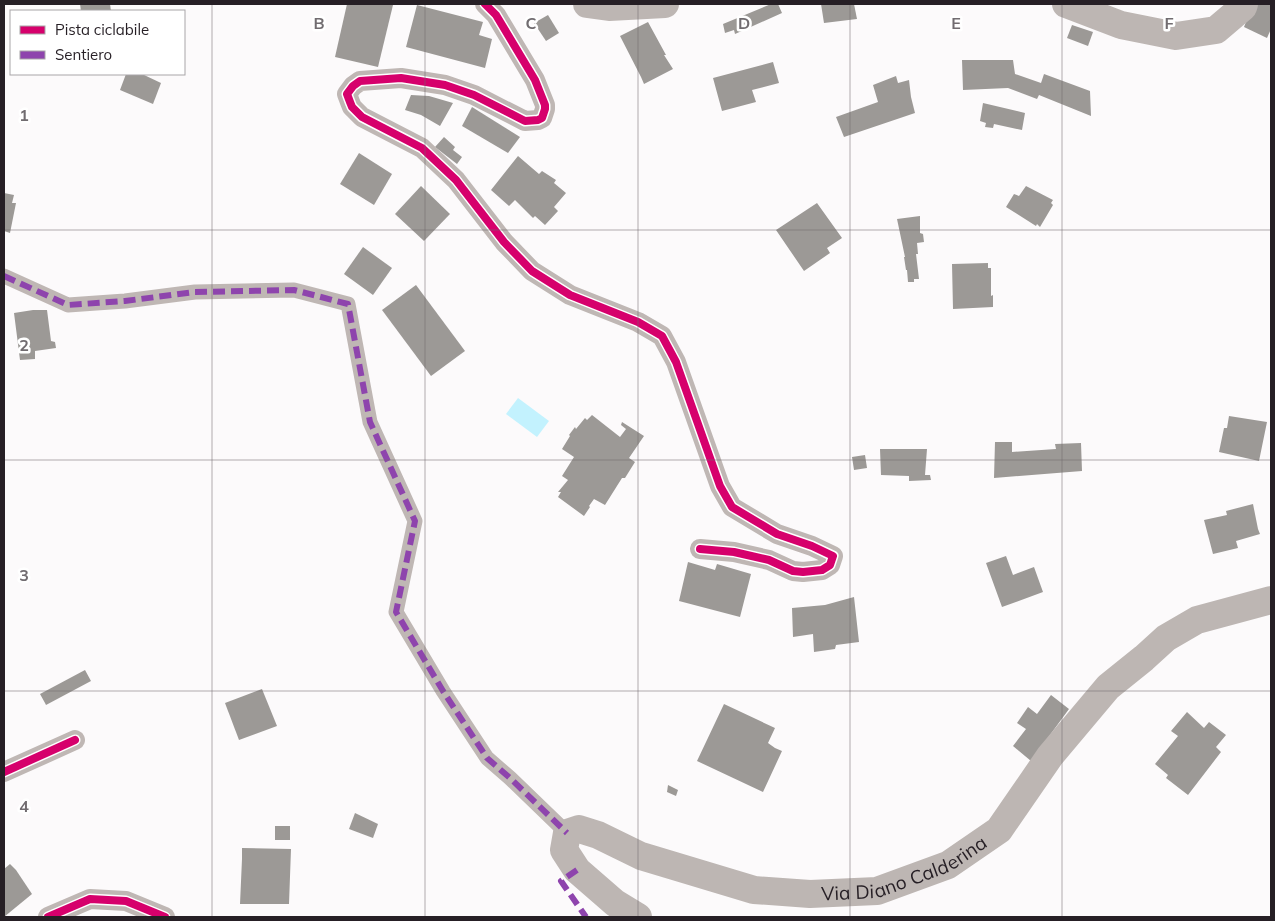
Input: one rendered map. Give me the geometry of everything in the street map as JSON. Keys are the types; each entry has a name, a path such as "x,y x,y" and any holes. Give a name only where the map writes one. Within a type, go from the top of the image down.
{"main road":[{"path":"587,4 608,7 666,4"},
{"path":"1066,4 1121,25 1176,36 1216,30 1243,7 1244,4"},
{"name":"Via Diano Calderina","path":"567,833 579,829 598,835 641,856 754,890 810,894 876,891 948,866 999,830 1050,756 1108,687 1166,638 1197,620 1271,600"},
{"path":"567,833 564,850 577,870 615,903 638,917"}],"street":[{"path":"485,4 496,15 535,80 545,105 542,118 524,121 474,95 445,86 402,78 360,81 347,94 350,102 362,117 422,148 456,180 504,242 532,271 570,295 638,322 662,336 676,362 720,486 732,507 777,534 812,546 833,556 830,566 822,570 803,572 793,571 770,560 734,552 700,549"},
{"path":"4,276 68,305 125,301 195,292 294,290 348,304 370,422 415,521 396,612 443,691 487,758 567,833"},
{"path":"4,772 75,740"},
{"path":"48,917 90,899 126,901 166,917"}],"water":[{"path":"518,398 549,421 537,437 506,414"}],"building":[{"path":"80,4 110,4 111,10 81,10"},
{"path":"347,4 393,5 378,67 335,57"},
{"path":"771,4 778,4 782,13 735,34 734,30 725,33 723,24"},
{"path":"821,4 854,4 857,19 824,23"},
{"path":"1253,4 1271,4 1271,29 1267,38 1244,27"},
{"path":"417,5 483,22 479,35 492,39 485,68 406,47"},
{"path":"548,15 559,33 546,41 534,23"},
{"path":"648,22 673,69 644,84 620,36"},
{"path":"1072,25 1093,32 1088,46 1067,38"},
{"path":"962,60 1013,60 1015,74 1041,83 1044,74 1090,91 1091,116 1039,95 1037,99 1008,88 963,90"},
{"path":"773,62 779,83 752,90 756,102 722,111 713,78"},
{"path":"126,75 144,75 161,83 153,104 120,90"},
{"path":"896,76 898,83 909,80 915,113 844,137 836,117 878,102 873,85"},
{"path":"411,95 429,96 453,103 440,126 421,115 405,110"},
{"path":"983,103 1025,113 1022,130 994,124 993,128 985,127 986,123 980,121"},
{"path":"472,107 520,137 508,153 462,126"},
{"path":"444,137 455,147 453,150 462,157 457,164 435,147"},
{"path":"359,153 392,174 374,205 340,184"},
{"path":"518,156 539,174 542,171 556,180 554,183 566,193 554,207 558,211 545,225 535,216 533,218 515,200 509,206 491,190"},
{"path":"421,186 450,214 424,241 395,214"},
{"path":"1026,186 1053,200 1051,203 1053,205 1040,227 1006,207 1014,194 1019,196"},
{"path":"4,193 14,195 12,203 16,203 10,233 4,231"},
{"path":"817,203 842,238 827,248 830,253 804,271 776,230"},
{"path":"920,216 920,233 923,234 924,242 917,243 918,254 916,254 919,279 914,279 914,282 908,282 897,219"},
{"path":"363,247 392,268 373,295 344,274"},
{"path":"988,263 988,268 991,268 993,307 953,309 952,264"},
{"path":"416,285 465,351 431,376 382,310"},
{"path":"47,310 51,341 55,342 56,348 35,351 35,359 20,360 14,313"},
{"path":"592,415 620,437 626,429 621,425 622,422 644,436 629,458 635,462 625,478 622,478 605,505 594,499 584,516 558,497 561,492 558,492 568,480 562,476 574,457 562,449 575,427 576,429 585,418 587,420"},
{"path":"1229,416 1267,422 1259,461 1219,452 1224,428 1227,428"},
{"path":"995,442 1012,442 1012,452 1056,449 1055,444 1081,443 1082,471 994,478"},
{"path":"880,449 927,449 925,475 930,475 931,480 909,481 909,476 881,475"},
{"path":"865,455 867,468 854,470 852,457"},
{"path":"1253,504 1260,534 1236,541 1238,548 1213,554 1204,520 1227,515 1226,511"},
{"path":"1006,556 1013,575 1034,567 1043,592 1002,607 986,563"},
{"path":"688,562 715,570 717,564 751,574 740,617 679,601"},
{"path":"854,597 859,642 836,645 835,649 814,652 813,634 793,637 792,608 825,605"},
{"path":"85,670 91,681 46,705 40,694"},
{"path":"262,689 277,726 239,740 225,703"},
{"path":"1051,695 1069,709 1031,761 1013,746 1026,729 1017,723 1028,707 1037,714"},
{"path":"724,704 775,728 768,743 782,751 763,792 697,761"},
{"path":"1187,712 1204,728 1209,722 1226,735 1216,747 1221,752 1188,795 1166,778 1168,775 1155,764 1178,736 1171,731"},
{"path":"668,785 678,790 676,796 667,792"},
{"path":"355,813 378,824 373,838 349,829"},
{"path":"275,826 290,826 290,840 275,840"},
{"path":"242,848 291,849 289,904 240,904"},
{"path":"10,864 32,894 4,917 4,869"}],"marked path":[{"path":"4,276 68,305 125,301 195,292 294,290 348,304 370,422 415,521 396,612 443,691 487,758 567,833"},
{"path":"577,870 561,881 586,917"}],"cycle path":[{"path":"485,4 496,15 535,80 545,105 542,118 525,121 474,95 445,85 401,78 360,81 347,94 350,102 352,107 362,117 422,148 456,180 504,242 532,271 570,295 638,322 662,336 676,362 720,486 732,507 777,534 812,546 833,556 830,565 822,570 803,572 793,571 769,560 734,552 700,549"},
{"path":"4,772 75,740"},
{"path":"48,917 90,899 126,901 165,917"}]}
